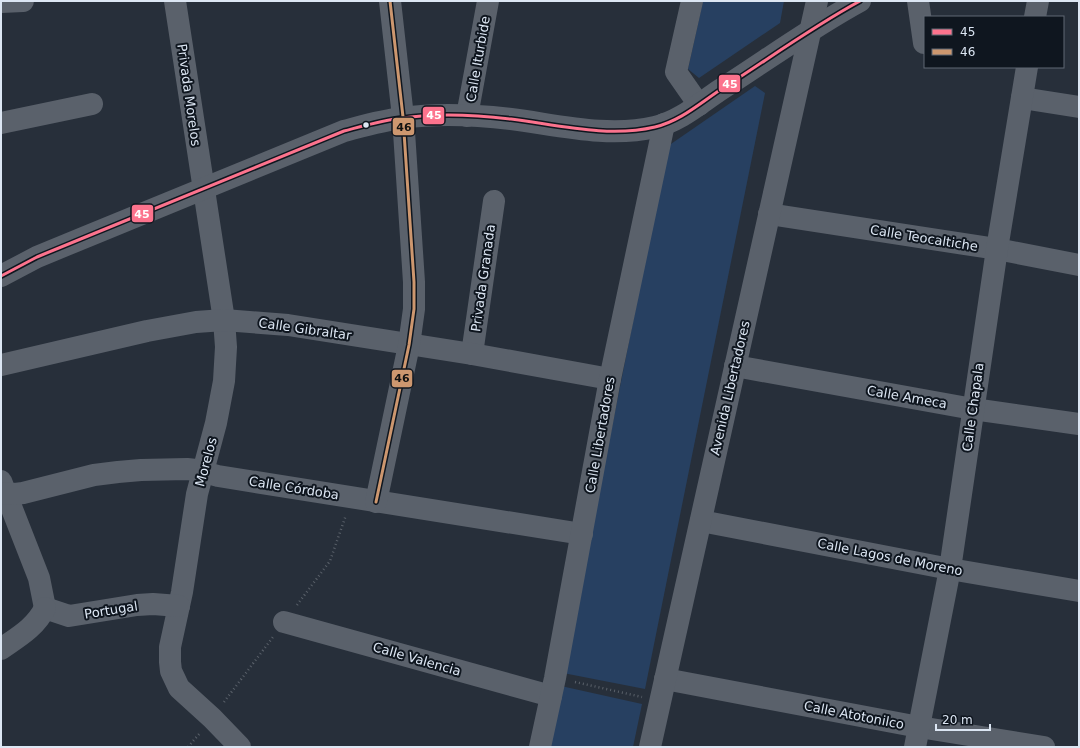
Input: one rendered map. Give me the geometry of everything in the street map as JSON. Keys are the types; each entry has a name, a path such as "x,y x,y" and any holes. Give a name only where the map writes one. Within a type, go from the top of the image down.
{"street":[{"path":"1,2 23,1"},
{"name":"Privada Morelos","path":"175,1 204,189"},
{"path":"376,502 409,345 414,309 414,282 403,118 390,1"},
{"name":"Calle Iturbide","path":"468,116 488,1"},
{"path":"692,1 676,72 699,106"},
{"name":"Avenida Libertadores","path":"650,747 817,1"},
{"path":"1,276 38,257 344,131 371,124 421,116 468,116 510,119 578,129 601,130 634,130 664,124 681,117 699,106 717,92 811,30 860,1"},
{"path":"918,1 924,43"},
{"path":"1036,16 1038,1"},
{"name":"Calle Chapala","path":"917,737 950,569 997,249 1027,68"},
{"path":"1022,98 1079,107"},
{"path":"1,123 92,104"},
{"name":"Calle Libertadores","path":"540,747 553,687 610,379 664,124"},
{"name":"Morelos","path":"204,189 224,320 226,347 224,381 216,423 197,494 170,647 171,671 178,688 212,718 230,744"},
{"name":"Privada Granada","path":"472,354 494,201"},
{"name":"Calle Teocaltiche","path":"769,214 997,249 1079,265"},
{"name":"Calle Gibraltar","path":"1,365 146,331 196,322 224,320 288,325 472,354 610,379"},
{"name":"Calle Ameca","path":"735,366 973,409 1079,424"},
{"name":"Calle Córdoba","path":"3,489 23,493 94,475 141,470 187,469 218,476 582,534"},
{"path":"1,649 26,633 41,616 44,608 39,578 3,489"},
{"name":"Calle Lagos de Moreno","path":"701,521 950,569 1079,591"},
{"name":"Portugal","path":"44,608 69,616 137,605 153,604 178,606"},
{"name":"Calle Valencia","path":"284,622 553,687"},
{"name":"Calle Atotonilco","path":"666,679 917,737 1044,747"}],"path":[{"path":"553,687 660,701"}],"shaded area":[{"path":"703,1 784,1 780,23 699,78 688,69"},
{"path":"755,86 765,93 645,689 563,673 668,146"},
{"path":"561,686 642,704 633,747 547,747"}],"transit line":[{"name":"46","path":"376,502 409,345 414,309 414,282 403,117 390,1"},
{"name":"45","path":"1,276 37,257 344,131 381,122 416,116 443,115 511,119 601,131 637,130 655,127 673,121 689,112 807,33 860,1"}]}
